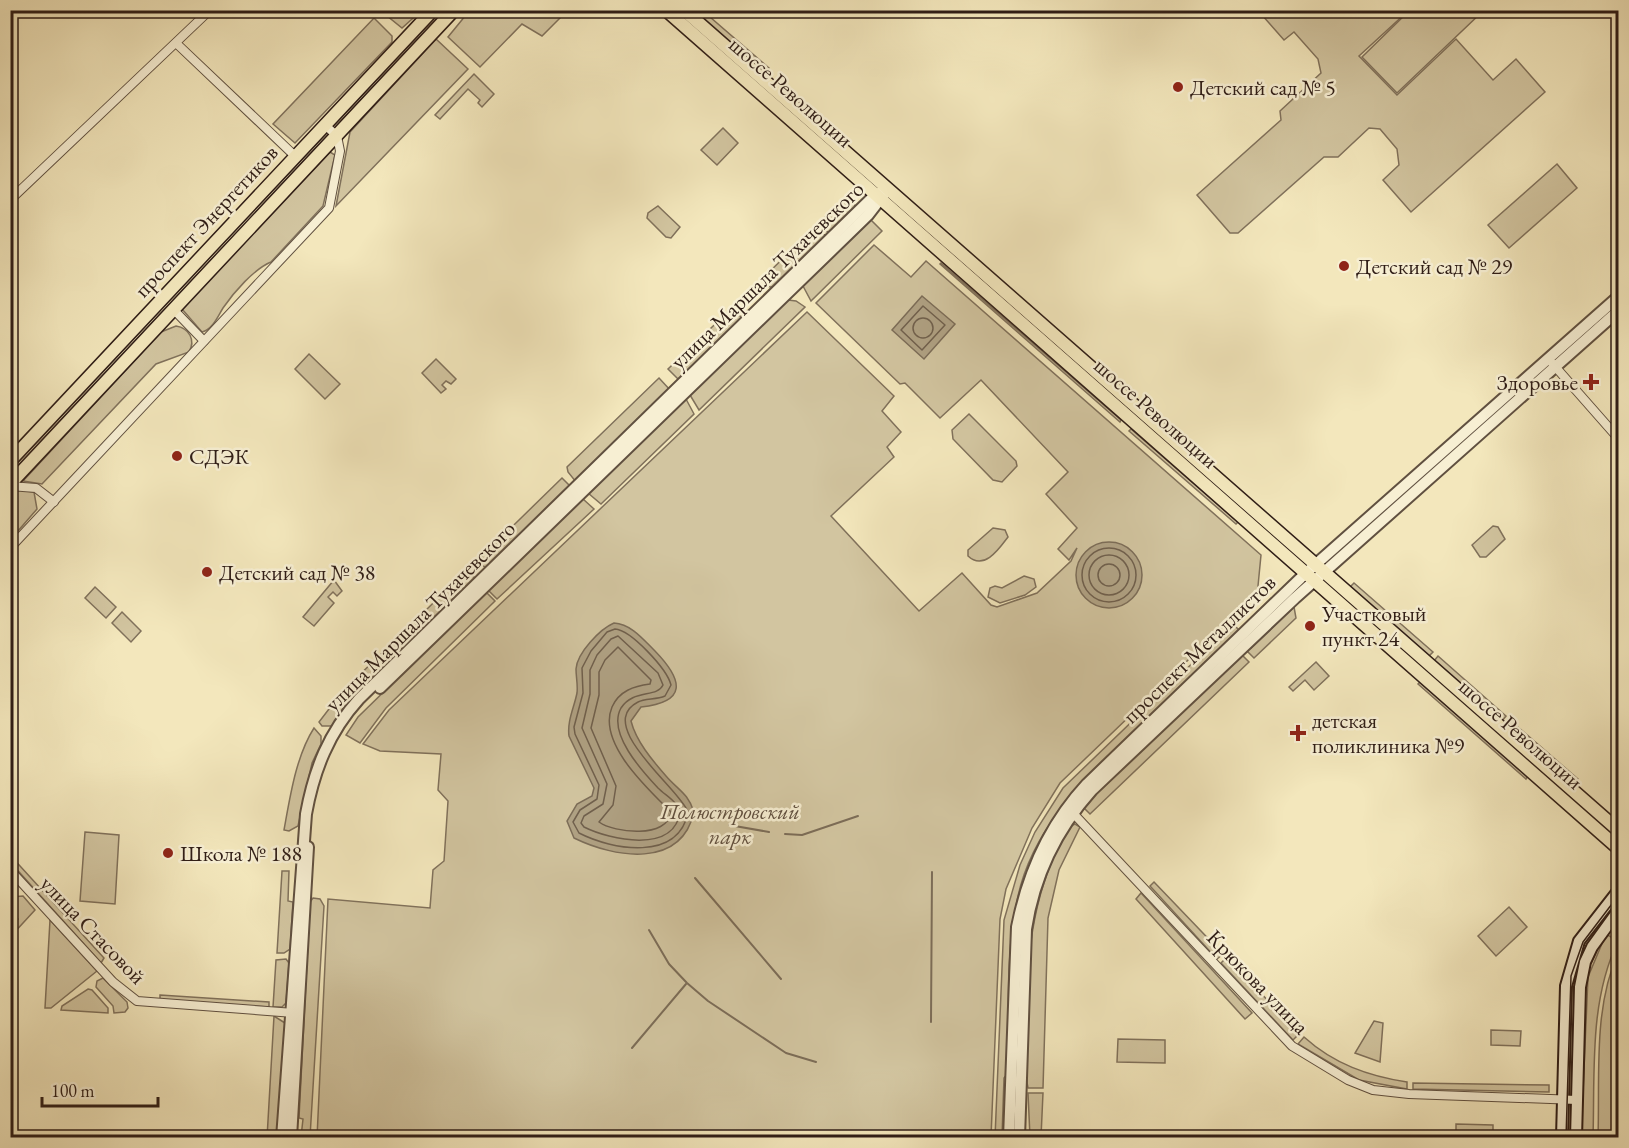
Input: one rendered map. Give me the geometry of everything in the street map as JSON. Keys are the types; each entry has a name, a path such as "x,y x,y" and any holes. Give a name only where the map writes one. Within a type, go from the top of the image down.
{"main road":[{"name":"проспект Энергетиков","path":"10,461 433,10"},
{"name":"проспект Энергетиков","path":"10,485 454,10"},
{"name":"шоссе Революции","path":"666,10 881,194 1315,573 1618,831"},
{"name":"шоссе Революции","path":"684,10 881,194"},
{"name":"шоссе Революции","path":"1315,573 1618,848"}],"street":[{"path":"10,200 210,10"},
{"path":"176,43 296,157"},
{"path":"10,548 329,208 340,151 337,136 325,125"},
{"name":"улица Маршала Тухачевского","path":"291,1137 294,1013 306,814 318,765 340,721 359,699 881,194"},
{"name":"проспект Металлистов","path":"1552,363 1618,297"},
{"path":"174,310 204,341"},
{"name":"проспект Металлистов","path":"1009,1137 1017,927 1023,896 1036,860 1087,784 1315,573 1552,363 1618,311"},
{"path":"1552,363 1618,438"},
{"path":"10,485 36,488 54,502"},
{"name":"проспект Металлистов","path":"1019,1137 1026,929 1029,907 1070,810"},
{"name":"Крюкова улица","path":"1070,810 1280,1034 1303,1055 1348,1080 1373,1090 1409,1094 1577,1100"},
{"name":"улица Стасовой","path":"10,870 112,982 137,1001 294,1013"},
{"path":"1562,1137 1566,986 1572,956 1590,924 1618,891"},
{"path":"1576,1137 1580,987 1585,962 1602,931 1618,911"},
{"name":"улица Маршала Тухачевского","path":"282,1137 294,1013"}],"green space":[{"path":"470,10 567,11 542,36 522,24 480,67 448,37"},
{"path":"1267,10 1408,11 1359,56 1397,95 1456,39 1493,80 1516,59 1545,92 1411,212 1383,180 1399,165 1397,149 1380,129 1369,128 1338,157 1324,157 1238,233 1230,233 1197,195 1281,120 1280,111 1321,73 1318,59 1294,32 1284,40 1262,15"},
{"path":"1410,10 1483,11 1397,93 1362,57"},
{"path":"381,11 421,11 402,28"},
{"path":"693,11 703,11 769,68 764,73"},
{"path":"374,18 392,36 392,42 295,143 273,124"},
{"path":"436,39 468,69 336,206 350,132"},
{"path":"474,74 494,94 482,107 478,103 480,100 468,89 440,119 435,115"},
{"path":"723,128 738,143 717,165 701,150"},
{"path":"330,152 335,155 323,206 271,262 245,282 212,325 202,332 182,309"},
{"path":"1557,164 1577,188 1509,248 1488,225"},
{"path":"845,197 858,208 830,232 812,230"},
{"path":"658,206 680,227 671,238 666,237 647,218 648,213"},
{"path":"871,220 882,231 811,301 803,286"},
{"path":"810,232 831,236 777,288 764,286 766,283 762,279"},
{"name":"Полюстровский парк","path":"874,245 911,277 926,261 1261,555 1258,586 1261,590 1060,783 1032,828 1006,889 1000,919 991,1137 317,1138 328,899 430,908 433,870 444,861 448,801 438,790 441,754 380,751 363,744 389,710 807,312 894,396 882,411 901,432 887,447 894,457 831,516 919,611 962,573 991,605 997,607 1037,593 1071,561 1077,548 1069,560 1058,549 1077,528 1046,494 1068,472 981,380 940,418 905,383 900,384 816,303"},
{"path":"940,264 1121,420 1120,422"},
{"path":"788,300 796,301 805,307 699,410 690,395"},
{"path":"732,308 742,318 680,381 668,369"},
{"path":"176,326 181,327 190,335 192,343 189,352 156,364 42,484 23,481 161,332"},
{"path":"309,354 340,384 325,399 295,369"},
{"path":"436,359 456,379 451,384 446,381 442,385 446,389 441,393 422,373"},
{"path":"659,378 671,391 576,482 567,467"},
{"path":"686,399 694,414 601,504 588,493"},
{"path":"969,414 1016,461 1017,466 1002,482 993,480 953,439 952,430"},
{"path":"1131,429 1238,522 1236,524 1129,431"},
{"path":"562,478 571,487 486,568 477,561"},
{"path":"19,490 34,492 37,509 11,539 10,495"},
{"path":"583,499 594,509 497,599 488,590"},
{"path":"1493,526 1498,527 1505,539 1486,557 1480,557 1472,545"},
{"path":"993,528 1005,530 1008,537 1000,547 985,560 974,560 968,556 968,550"},
{"path":"467,570 476,579 355,696 332,726 322,726 319,722 342,692"},
{"path":"1024,576 1034,579 1036,587 1025,595 1000,603 988,597 990,588 995,586 1002,588"},
{"path":"334,580 342,591 337,596 333,592 328,597 334,603 314,626 303,617"},
{"path":"1354,583 1433,652 1429,656 1350,587"},
{"path":"95,587 116,607 106,618 85,598"},
{"path":"486,592 495,601 386,708 360,743 346,735 358,717"},
{"path":"1294,607 1296,618 1254,658 1246,650 1251,648"},
{"path":"122,612 141,631 131,642 112,623"},
{"path":"1233,624 1240,631 1084,782 1066,802 1037,846 1026,870 1014,918 1008,984 1008,1073 1004,1078 1002,1137 995,1138 1004,920 1020,865 1035,832 1063,788"},
{"path":"1241,654 1249,662 1090,814 1083,807"},
{"path":"1438,656 1506,716 1502,721 1434,661"},
{"path":"1316,662 1329,676 1314,690 1305,680 1293,691 1289,687"},
{"path":"1420,682 1528,776 1526,779 1418,684"},
{"path":"1511,721 1578,779 1574,783 1507,725"},
{"path":"314,728 321,736 321,744 312,763 298,826 289,831 284,830 298,764"},
{"path":"1075,824 1080,827 1059,870 1048,918 1043,1088 1028,1088 1025,1072 1026,1015 1032,931 1046,877 1062,839 1069,828"},
{"path":"85,832 119,835 115,904 80,901"},
{"path":"10,855 104,958 101,963 11,863"},
{"path":"282,871 289,871 288,901 293,902 290,949 284,953 277,953"},
{"path":"1154,882 1223,954 1217,959 1150,886"},
{"path":"1141,893 1252,1013 1245,1019 1136,899"},
{"path":"23,896 35,910 11,936 11,927 18,919 12,913 11,897"},
{"path":"313,898 320,899 324,906 310,1137 301,1137 303,1119 299,1118 310,902"},
{"path":"1509,907 1527,927 1496,956 1478,936"},
{"path":"50,920 97,971 51,1008 45,1008"},
{"path":"1606,934 1618,941 1602,988 1598,1012 1594,1062 1593,1137 1581,1138 1588,977"},
{"path":"1618,953 1618,1137 1598,1137 1601,1020 1610,974"},
{"path":"1226,958 1300,1033 1293,1040 1221,963"},
{"path":"286,959 289,963 286,1003 282,1007 273,1007 276,960"},
{"path":"103,978 127,1002 128,1008 125,1012 114,1013 113,1006 96,987 97,981"},
{"path":"88,989 92,990 108,1008 108,1013 61,1010 62,1006"},
{"path":"160,995 269,1002 269,1007 160,1000"},
{"path":"274,1016 285,1023 278,1137 267,1138"},
{"path":"1374,1021 1383,1023 1380,1062 1355,1053"},
{"path":"1491,1030 1521,1031 1520,1046 1491,1045"},
{"path":"1304,1037 1339,1062 1365,1072 1407,1082 1407,1089 1359,1080 1298,1044"},
{"path":"1118,1039 1165,1040 1165,1063 1117,1062"},
{"path":"1413,1083 1549,1085 1549,1092 1413,1089"},
{"path":"1028,1093 1043,1093 1041,1137 1030,1137"},
{"path":"1456,1124 1493,1125 1493,1137 1456,1137"}],"water":[{"path":"922,296 955,324 924,359 892,330"},
{"path":"1102,542 1116,542 1128,547 1137,556 1142,575 1140,588 1133,599 1116,608 1102,608 1090,603 1081,594 1076,582 1076,568 1081,556 1090,547"},
{"path":"614,623 626,626 641,637 672,672 676,688 673,695 667,700 641,707 631,721 645,750 686,796 694,812 687,830 676,843 661,851 644,854 627,854 590,845 574,838 567,821 577,804 592,796 594,788 569,736 570,720 577,693 577,663 590,642 602,630"}],"waterway":[{"path":"785,834 802,835 858,816"},
{"path":"729,825 769,832"},
{"path":"931,1022 932,872"},
{"path":"695,878 781,979"},
{"path":"649,930 669,964 708,1001 786,1053 816,1062"},
{"path":"632,1048 686,984"}],"tram line":[{"path":"1566,1138 1571,976 1583,942 1618,896"}],"place":[{"name":"Детский сад № 5","path":"1178,87"},
{"name":"Детский сад № 29","path":"1344,266"},
{"name":"Здоровье","path":"1591,382"},
{"name":"СДЭК","path":"177,456"},
{"name":"Детский сад № 38","path":"207,572"},
{"name":"Участковый пункт 24","path":"1310,626"},
{"name":"детская поликлиника №9","path":"1298,733"},
{"name":"Школа № 188","path":"168,853"}]}
